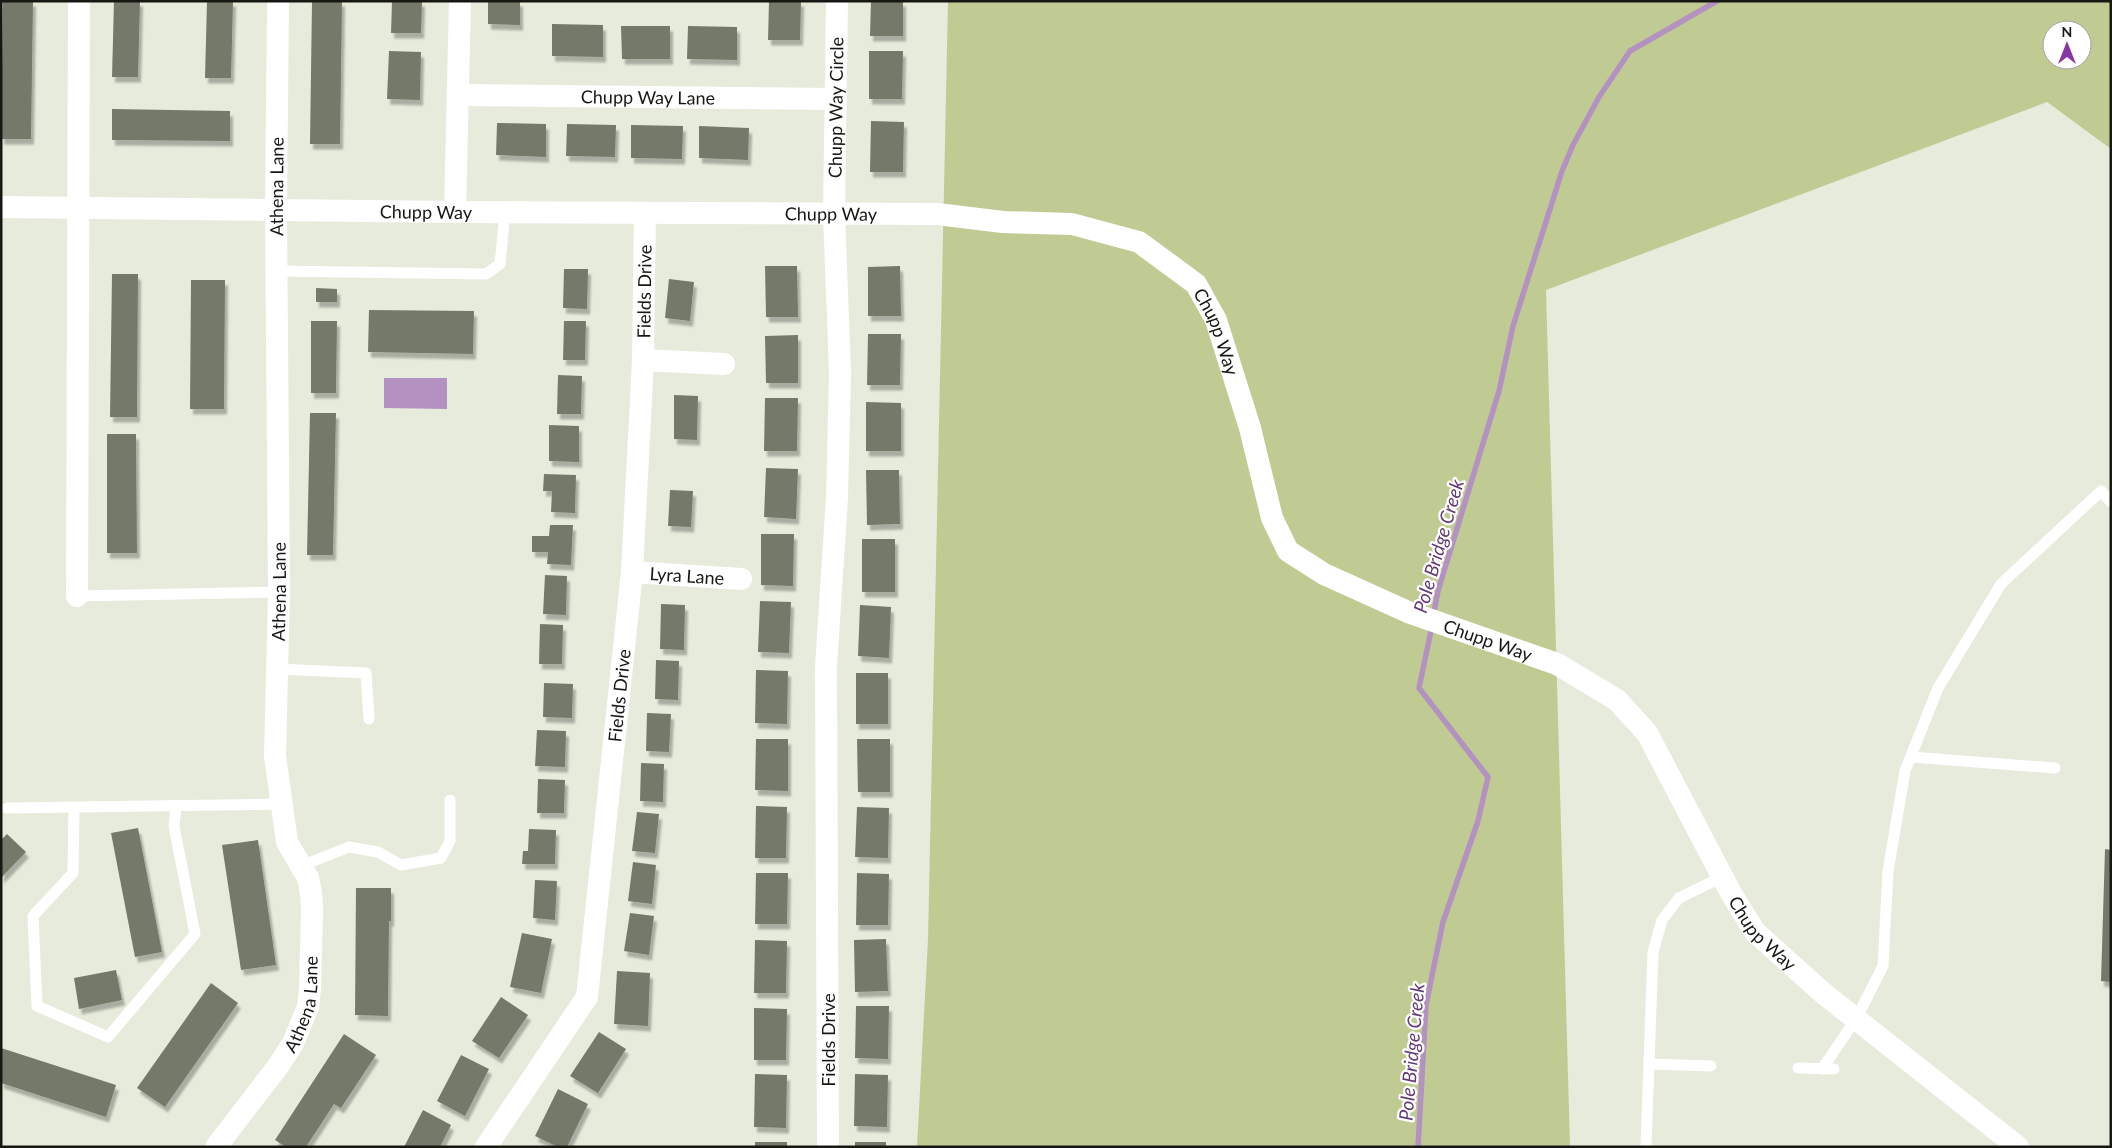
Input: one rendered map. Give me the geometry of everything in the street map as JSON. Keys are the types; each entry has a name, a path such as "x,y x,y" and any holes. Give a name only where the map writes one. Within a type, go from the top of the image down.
{"street":[{"path":"76,596 80,208 79,1"},
{"name":"Athena Lane","path":"216,1147 279,1066 293,1043 308,1007 310,989 312,910 308,878 287,842 275,756 279,592 276,211 278,1"},
{"path":"456,212 460,1"},
{"name":"Chupp Way Circle","path":"834,214 837,1"},
{"name":"Chupp Way Lane","path":"459,95 836,99"},
{"name":"Chupp Way","path":"1,207 505,213 936,214 1003,222 1072,224 1139,242 1196,284 1216,320 1250,428 1272,518 1288,550 1324,574 1408,612 1557,664 1617,700 1647,733 1722,877 1755,932 1856,1019 2018,1147"},
{"name":"Fields Drive","path":"486,1147 587,996 632,572 643,360 645,213"},
{"name":"Fields Drive","path":"828,1147 826,667 837,497 840,373 834,214"},
{"path":"643,360 724,364"},
{"name":"Lyra Lane","path":"632,572 741,580"}],"lane":[{"path":"277,271 486,274 500,264 505,213"},
{"path":"1798,1068 1828,1068 1883,966 1888,871 1905,771 1938,688 2001,584 2106,488 2111,502"},
{"path":"76,596 279,592"},
{"path":"277,669 366,673 369,719"},
{"path":"1911,757 2055,768"},
{"path":"301,866 349,847 378,852 401,865 441,858 450,841 450,800"},
{"path":"7,808 282,804"},
{"path":"74,807 73,873 33,916 37,1006 108,1036 195,934 174,826 176,805"},
{"path":"1646,1147 1653,952 1662,920 1678,898 1722,877"},
{"path":"1649,1064 1712,1066"}],"green space":[{"path":"948,1 2111,1 2111,149 2047,102 1546,290 1570,1147 917,1147 928,939"}],"shaded area":[{"path":"384,378 447,378 447,409 384,408"}],"building":[{"path":"3,1 33,1 31,139 1,139"},
{"path":"114,1 140,1 138,77 112,77"},
{"path":"207,1 233,1 231,78 205,78"},
{"path":"312,1 342,1 340,144 310,144"},
{"path":"392,1 422,1 421,33 391,33"},
{"path":"488,1 520,1 520,25 488,24"},
{"path":"769,1 801,1 800,40 768,40"},
{"path":"871,1 903,1 903,36 870,36"},
{"path":"552,24 603,25 603,57 552,56"},
{"path":"621,26 670,26 670,59 622,59"},
{"path":"688,26 737,27 737,60 687,59"},
{"path":"389,51 421,52 420,100 387,99"},
{"path":"869,51 903,51 902,99 869,99"},
{"path":"112,109 230,111 230,141 112,140"},
{"path":"871,121 904,122 903,172 870,172"},
{"path":"497,123 546,124 546,157 496,155"},
{"path":"567,124 616,125 615,157 566,156"},
{"path":"631,125 683,126 682,159 631,158"},
{"path":"699,126 749,128 748,160 699,158"},
{"path":"765,266 797,266 798,317 766,317"},
{"path":"900,266 901,316 868,316 868,267"},
{"path":"564,269 588,269 587,309 563,308"},
{"path":"112,274 138,274 137,417 110,417"},
{"path":"669,279 694,282 690,321 665,318"},
{"path":"191,280 225,280 224,409 190,409"},
{"path":"316,288 337,289 337,302 316,302"},
{"path":"369,310 474,311 473,354 368,352"},
{"path":"311,321 337,321 336,393 311,393"},
{"path":"564,321 586,321 585,360 563,360"},
{"path":"868,334 901,334 900,385 867,385"},
{"path":"798,335 798,383 766,383 765,336"},
{"path":"558,375 582,376 581,414 557,414"},
{"path":"674,395 698,396 697,440 674,439"},
{"path":"765,398 798,398 797,451 764,451"},
{"path":"866,402 901,403 901,451 866,451"},
{"path":"310,413 336,413 333,555 307,555"},
{"path":"549,425 579,426 579,462 549,461"},
{"path":"107,434 136,434 137,553 107,553"},
{"path":"766,468 798,469 796,519 764,517"},
{"path":"866,470 899,470 900,524 867,525"},
{"path":"544,474 576,475 575,513 551,512 552,491 543,491"},
{"path":"670,490 693,491 691,527 668,526"},
{"path":"550,525 573,525 571,565 547,564 548,552 532,552 532,536 549,536"},
{"path":"761,534 794,534 793,586 761,585"},
{"path":"862,539 895,539 895,592 862,592"},
{"path":"545,575 567,576 566,615 543,614"},
{"path":"760,601 791,602 789,653 758,652"},
{"path":"661,604 685,605 684,650 660,649"},
{"path":"860,605 891,607 889,658 858,656"},
{"path":"540,624 563,625 562,664 539,664"},
{"path":"656,660 679,661 678,700 655,699"},
{"path":"756,670 788,671 787,724 755,723"},
{"path":"856,673 888,673 888,724 856,724"},
{"path":"544,683 573,684 572,718 543,717"},
{"path":"647,713 671,714 669,752 646,751"},
{"path":"537,730 566,731 565,767 535,766"},
{"path":"756,739 788,739 788,791 755,790"},
{"path":"857,739 890,739 890,792 858,792"},
{"path":"641,763 664,764 663,802 640,801"},
{"path":"538,779 565,780 564,813 537,813"},
{"path":"756,806 787,807 786,858 755,858"},
{"path":"857,807 889,808 888,858 855,857"},
{"path":"637,812 659,814 655,853 632,851"},
{"path":"138,828 162,952 135,957 111,833"},
{"path":"529,829 556,830 555,864 522,864 523,851 528,851"},
{"path":"7,834 26,852 1,878 1,840"},
{"path":"258,840 276,965 241,970 222,845"},
{"path":"2105,849 2111,850 2111,982 2101,981"},
{"path":"633,862 656,865 652,904 628,901"},
{"path":"756,873 788,873 787,924 755,924"},
{"path":"857,873 889,874 888,925 856,925"},
{"path":"535,880 557,881 555,920 533,918"},
{"path":"356,888 391,888 388,1016 355,1015"},
{"path":"630,913 654,916 649,955 624,951"},
{"path":"522,933 552,939 541,993 510,987"},
{"path":"886,939 888,991 855,992 854,940"},
{"path":"755,940 787,941 786,993 754,993"},
{"path":"116,970 122,1000 79,1009 74,978"},
{"path":"617,971 650,973 648,1026 614,1024"},
{"path":"211,983 238,1003 165,1107 137,1088"},
{"path":"501,997 528,1015 499,1058 472,1041"},
{"path":"856,1006 889,1006 888,1059 855,1058"},
{"path":"754,1008 787,1009 786,1060 754,1060"},
{"path":"599,1032 626,1049 598,1093 570,1076"},
{"path":"344,1034 376,1055 341,1108 334,1104 306,1147 286,1147 275,1140"},
{"path":"1,1048 116,1085 106,1117 1,1083"},
{"path":"461,1055 489,1069 465,1116 437,1101"},
{"path":"755,1074 787,1075 786,1128 754,1127"},
{"path":"855,1074 888,1075 887,1127 854,1126"},
{"path":"558,1089 588,1104 567,1147 558,1147 535,1136"},
{"path":"423,1110 451,1125 440,1147 404,1147"},
{"path":"755,1142 787,1142 787,1147 755,1147"},
{"path":"855,1142 886,1142 886,1147 855,1147"}],"waterway":[{"name":"Pole Bridge Creek","path":"1433,617 1438,591 1499,391 1513,326 1562,171 1573,145 1599,97 1630,51 1717,1"},
{"name":"Pole Bridge Creek","path":"1418,1147 1426,1005 1443,922 1478,821 1488,777 1419,688 1432,626"}]}
